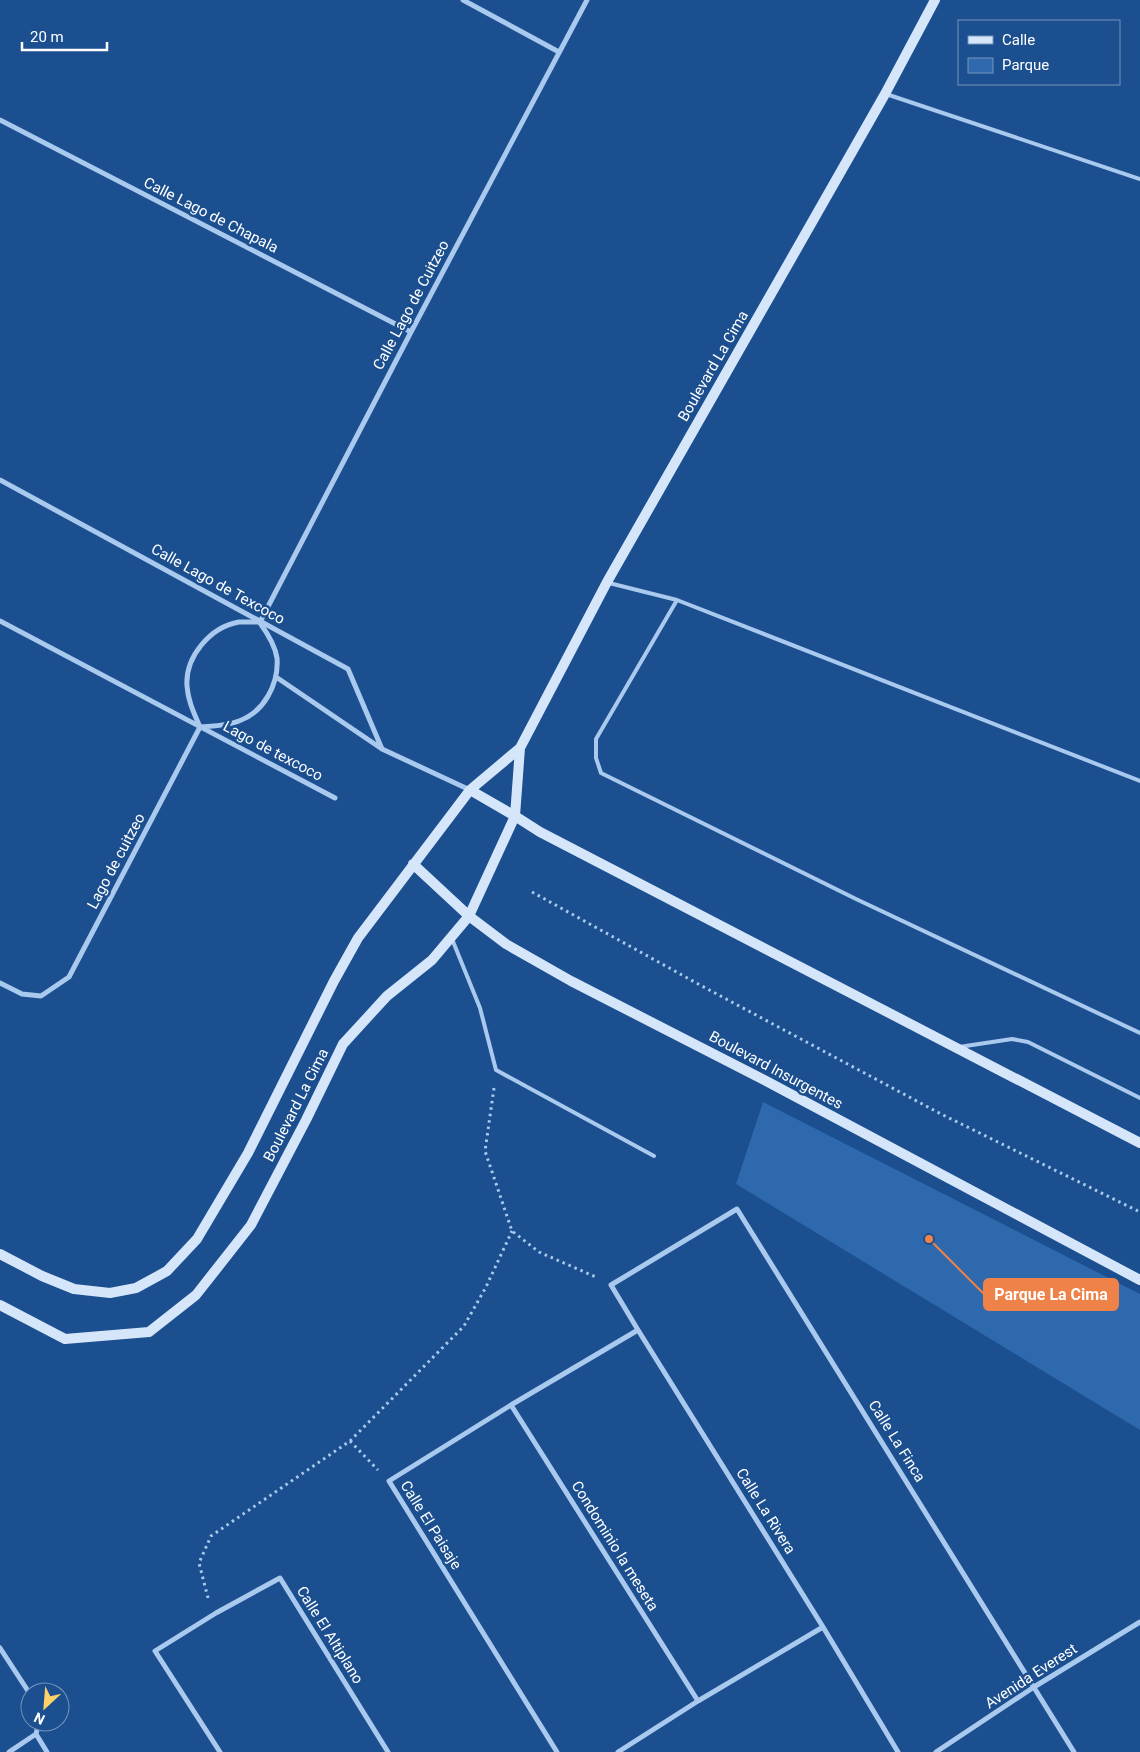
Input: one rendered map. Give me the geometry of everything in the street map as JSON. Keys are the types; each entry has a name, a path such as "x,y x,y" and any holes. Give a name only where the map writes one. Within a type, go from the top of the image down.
{"street":[{"path":"463,0 559,52"},
{"name":"Calle Lago de Cuitzeo","path":"260,622 410,332 587,0"},
{"name":"Boulevard La Cima","path":"0,1254 42,1276 74,1289 110,1294 136,1288 168,1271 197,1239 248,1153 334,981 358,938 470,790 520,748 607,582 885,94 935,0"},
{"name":"Calle Lago de Chapala","path":"0,120 410,332"},
{"name":"Calle Lago de Texcoco","path":"0,480 348,669 382,748"},
{"path":"0,621 200,727 221,726 240,721 257,710 269,695 276,677 276,657 271,638 260,622 238,622 217,630 201,644 191,663 187,684 191,706 200,727"},
{"path":"276,677 382,748 470,790 540,832 1140,1144"},
{"name":"Lago de texcoco","path":"200,727 335,798"},
{"name":"Lago de cuitzeo","path":"0,983 22,994 41,996 69,977 200,727"},
{"name":"Boulevard La Cima","path":"0,1305 65,1339 149,1332 196,1294 251,1225 343,1044 387,996 432,960 469,916 515,816 520,748"},
{"name":"Boulevard Insurgentes","path":"413,864 469,916 506,944 571,981 777,1087 1140,1280"},
{"name":"Calle La Finca","path":"611,1285 737,1209 1074,1752"},
{"name":"Calle La Rivera","path":"611,1285 823,1627 898,1752"},
{"name":"Calle El Paisaje","path":"557,1752 389,1481 511,1405 638,1330"},
{"name":"Condominio la meseta","path":"511,1405 698,1701"},
{"name":"Calle El Altiplano","path":"220,1752 156,1651 216,1613 280,1578 388,1752"},
{"name":"Avenida Everest","path":"936,1752 1034,1687 1140,1622"},
{"path":"618,1752 698,1701 823,1627"},
{"path":"0,1648 22,1682"},
{"path":"9,1752 36,1734 47,1752"}],"lane":[{"path":"885,94 1140,179"},
{"path":"607,582 677,600 1140,781"},
{"path":"677,600 596,739 596,758 601,773 856,899 1140,1033"},
{"path":"451,937 480,1008 496,1070 654,1156"},
{"path":"956,1048 1012,1039 1028,1042 1140,1098"}],"path":[{"path":"532,892 700,985 941,1114 1140,1212"},
{"path":"496,1070 485,1151 512,1231 539,1252 611,1285"},
{"path":"216,1613 208,1598 199,1563 211,1536 350,1441 464,1326 486,1287 512,1231"},
{"path":"350,1441 389,1481"}],"green space":[{"path":"763,1102 1140,1294 1140,1430 736,1184"}],"place":[{"name":"Parque La Cima","path":"929,1239"}]}
